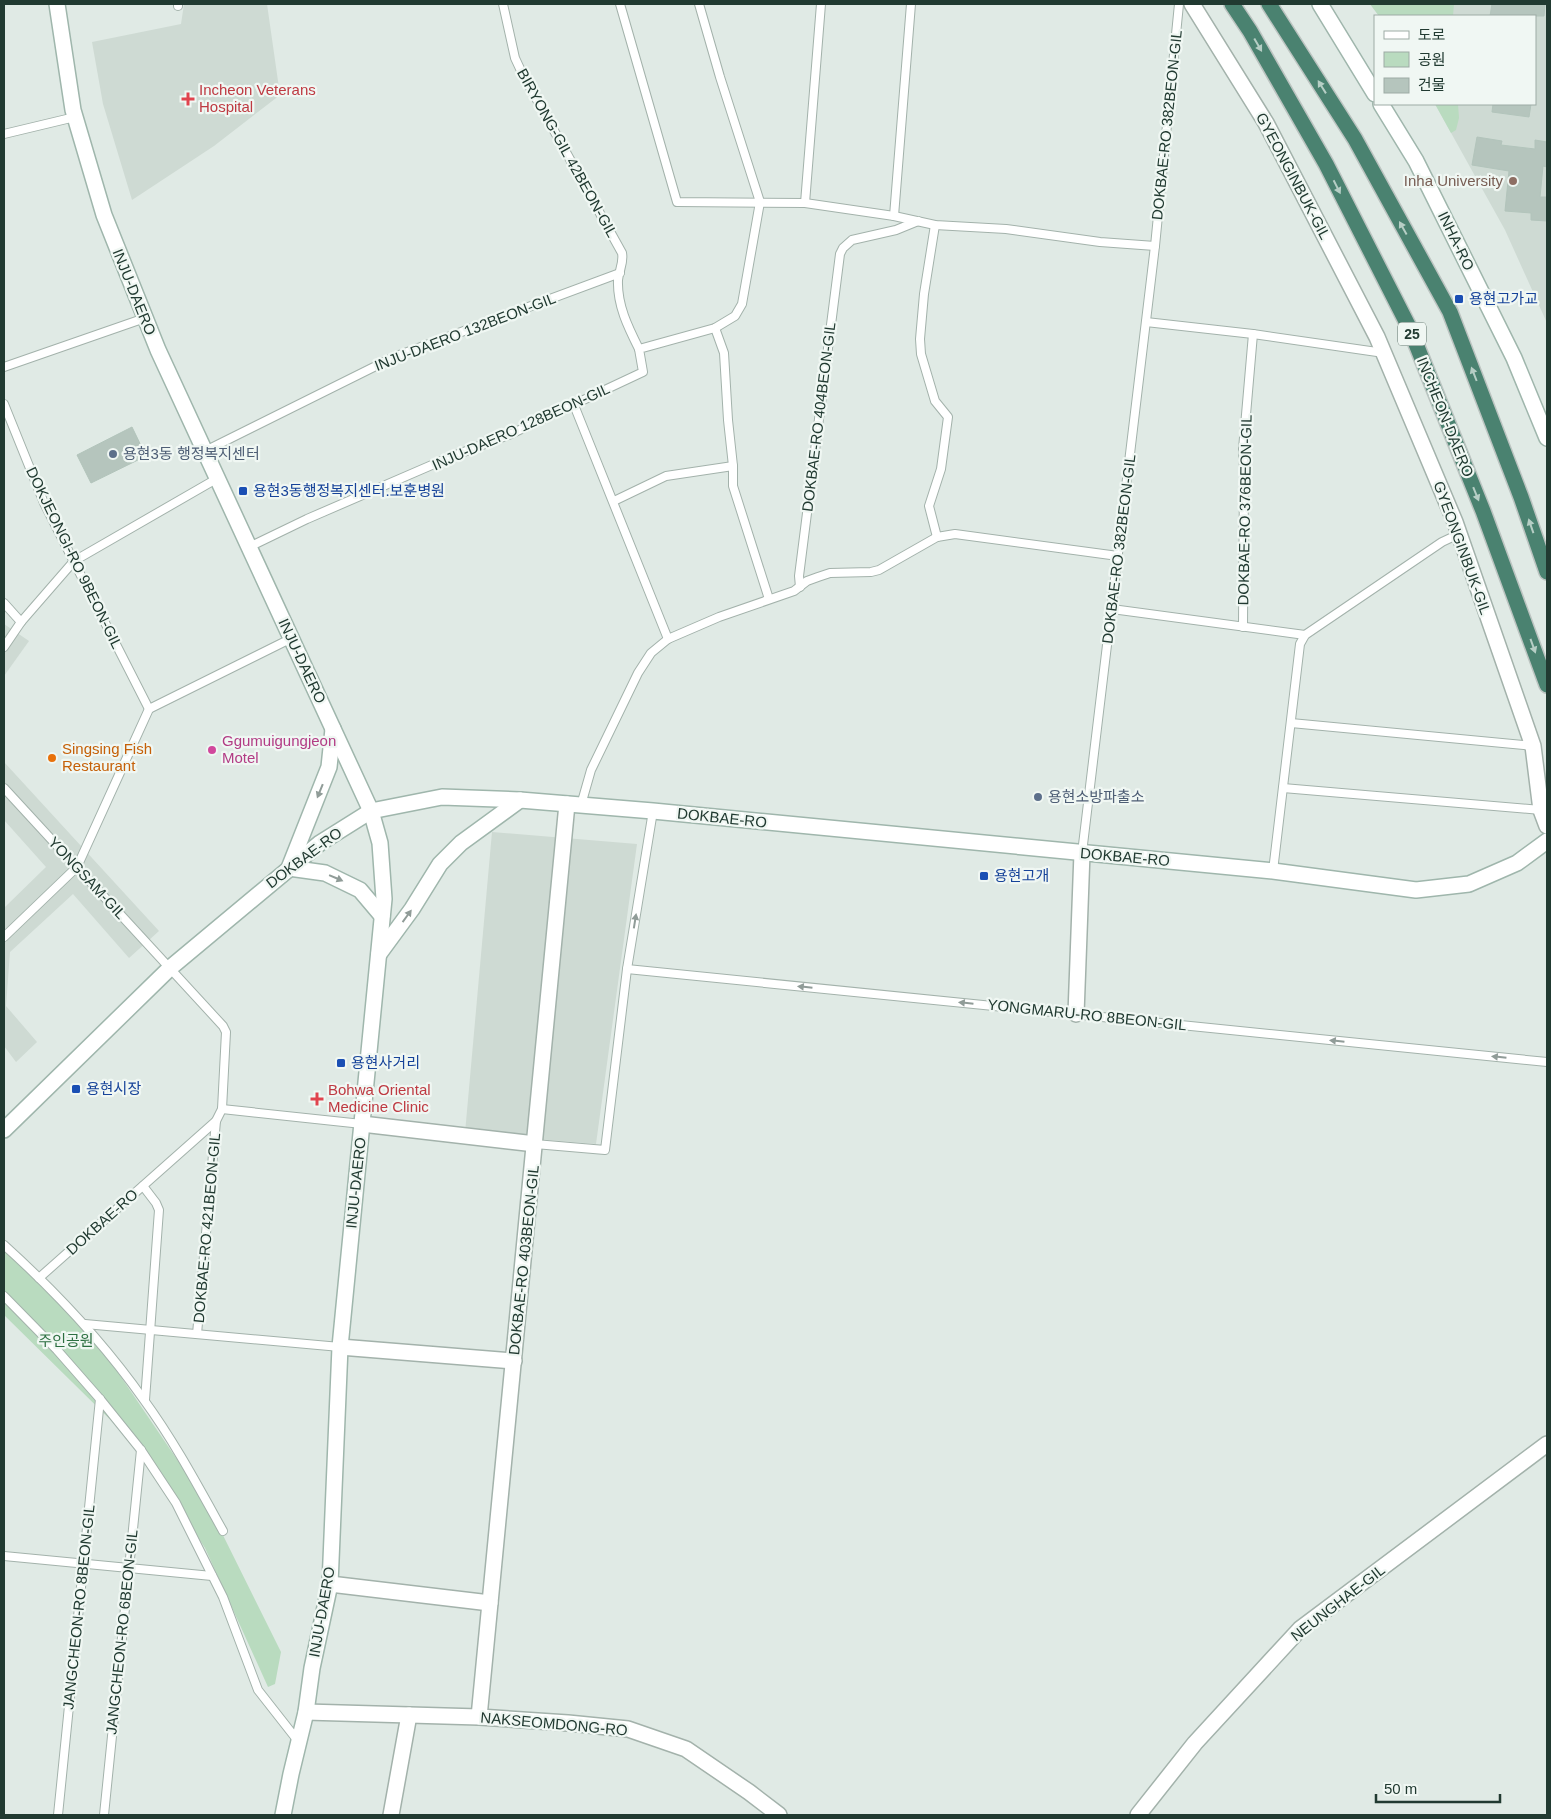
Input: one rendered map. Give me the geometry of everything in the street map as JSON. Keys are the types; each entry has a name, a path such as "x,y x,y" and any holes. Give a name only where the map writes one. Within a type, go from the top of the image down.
{"highway":[{"name":"INCHEON-DAERO","path":"1232,4 1250,31 1326,164 1410,329 1483,511 1547,685"},
{"path":"1269,4 1355,139 1450,312 1521,496 1547,572"}],"main road":[{"name":"INJU-DAERO","path":"56,4 76,117 104,215 158,350 371,811 380,843 384,898 340,1347 330,1584 312,1668 306,1712 283,1815"},
{"name":"GYEONGINBUK-GIL","path":"1192,4 1266,123 1384,353 1460,534 1534,746 1541,810 1547,826"},
{"path":"1320,4 1374,92"},
{"name":"INHA-RO","path":"1382,105 1416,161 1514,358 1547,438"},
{"path":"333,727 329,767 289,868 325,874 348,883 360,890 382,916"},
{"name":"DOKBAE-RO","path":"4,1130 170,968 320,842 371,811 442,797 520,800 653,811 1273,871 1416,890 1469,884 1517,863 1547,840"},
{"path":"378,955 412,909 440,864 461,843 520,800"},
{"name":"DOKBAE-RO 403BEON-GIL","path":"479,1717 535,1144 574,805"},
{"path":"1076,1014 1082,853"},
{"path":"362,1124 535,1144"},
{"path":"340,1347 514,1361"},
{"name":"NEUNGHAE-GIL","path":"1138,1815 1195,1743 1300,1629 1547,1444"},
{"path":"330,1584 490,1603"},
{"name":"NAKSEOMDONG-RO","path":"306,1712 479,1717 628,1729 686,1749 779,1815"},
{"path":"391,1815 409,1715"}],"lane":[{"name":"BIRYONG-GIL 42BEON-GIL","path":"503,4 516,58 522,74 622,253 623,262 618,278 619,302 639,349"},
{"path":"620,4 677,202 806,203 935,224 1006,229 1100,242 1155,246"},
{"path":"639,349 715,328 736,316 742,304 760,202 699,4"},
{"path":"806,203 821,4"},
{"path":"894,216 911,4"},
{"name":"DOKBAE-RO 382BEON-GIL","path":"1082,853 1155,246 1179,4"},
{"path":"4,134 76,117"},
{"name":"DOKBAE-RO 404BEON-GIL","path":"800,587 799,576 840,254 843,248 852,240 896,230 919,221"},
{"path":"935,224 924,294 920,339 921,354 936,401 948,417 941,469 929,506 937,537"},
{"name":"INJU-DAERO 132BEON-GIL","path":"205,451 394,357 620,273"},
{"path":"4,367 145,318"},
{"path":"1146,322 1253,334 1384,353"},
{"path":"715,328 724,353 728,420 734,466 733,486 769,600"},
{"name":"DOKBAE-RO 376BEON-GIL","path":"1243,627 1243,449 1253,334"},
{"name":"INJU-DAERO 128BEON-GIL","path":"249,547 307,519 448,458 511,434 643,372 639,349"},
{"name":"DOKJEONGI-RO 9BEON-GIL","path":"4,404 44,503 148,710"},
{"path":"574,405 668,639"},
{"path":"614,501 666,476 734,466"},
{"path":"4,647 21,622 74,561 218,478"},
{"path":"574,805 638,673 651,653 668,639 719,616 794,591 807,581 830,573 871,572 879,570 937,537 955,534 1118,556"},
{"path":"1273,871 1300,644 1305,635 1442,542 1460,534"},
{"path":"4,603 21,622"},
{"name":"DOKBAE-RO 376BEON-GIL","path":"1112,609 1305,635"},
{"path":"4,937 77,867 148,710 292,638"},
{"path":"1291,723 1534,746"},
{"name":"YONGSAM-GIL","path":"4,788 170,968"},
{"path":"1283,788 1328,794 1541,810"},
{"path":"535,1144 605,1150 627,969 653,811"},
{"name":"DOKBAE-RO 421BEON-GIL","path":"143,1186 216,1121 222,1110 226,1032 223,1026 170,968"},
{"name":"YONGMARU-RO 8BEON-GIL","path":"627,969 1547,1062"},
{"path":"222,1110 362,1124"},
{"name":"DOKBAE-RO 421BEON-GIL","path":"197,1334 216,1121"},
{"name":"DOKBAE-RO","path":"39,1278 143,1186 159,1210 150,1330"},
{"path":"4,1245 85,1324 145,1400 187,1467 223,1531"},
{"path":"4,1296 57,1350 100,1399 141,1450 176,1503 223,1598 258,1690 299,1743"},
{"path":"85,1324 340,1347"},
{"path":"145,1400 150,1330"},
{"name":"JANGCHEON-RO 8BEON-GIL","path":"58,1815 100,1399"},
{"name":"JANGCHEON-RO 6BEON-GIL","path":"104,1815 141,1450"},
{"path":"4,1556 212,1576"}],"shaded area":[{"name":"Incheon Veterans Hospital","path":"184,4 267,4 280,95 214,146 132,200 103,104 92,42 181,24"},
{"name":"Inha University","path":"1370,4 1547,4 1547,323 1505,230 1436,105 1536,105 1536,15 1378,15"},
{"path":"4,624 29,641 4,676"},
{"path":"4,762 159,931 129,958 73,894 10,952 6,1006 37,1042 16,1062 4,1046 4,908 46,867 4,820"},
{"path":"492,832 637,844 596,1144 465,1133"}],"green space":[{"path":"1370,4 1454,4 1453,15 1378,15"},
{"path":"1436,105 1458,105 1459,118 1456,130 1451,133"},
{"name":"주인공원","path":"4,1250 85,1324 208,1505 281,1652 275,1684 268,1687 205,1548 141,1450 4,1315"}],"building":[{"path":"1492,4 1545,4 1544,16 1490,15"},
{"path":"1493,105 1531,105 1529,117 1492,112"},
{"path":"1477,137 1502,141 1501,145 1535,149 1535,140 1547,142 1547,167 1543,166 1540,197 1547,197 1547,221 1531,220 1531,213 1505,211 1509,171 1472,165"},
{"path":"132,427 146,456 91,483 77,455"}],"place":[{"name":"Incheon Veterans Hospital","path":"188,99"},
{"name":"Inha University","path":"1513,181"},
{"name":"용현고가교","path":"1459,299"},
{"name":"용현3동 행정복지센터","path":"113,454"},
{"name":"용현3동행정복지센터.보훈병원","path":"243,491"},
{"name":"Ggumuigungjeon Motel","path":"212,750"},
{"name":"Singsing Fish Restaurant","path":"52,758"},
{"name":"용현소방파출소","path":"1038,797"},
{"name":"용현고개","path":"984,876"},
{"name":"용현사거리","path":"341,1063"},
{"name":"용현시장","path":"76,1089"},
{"name":"Bohwa Oriental Medicine Clinic","path":"317,1099"}]}
